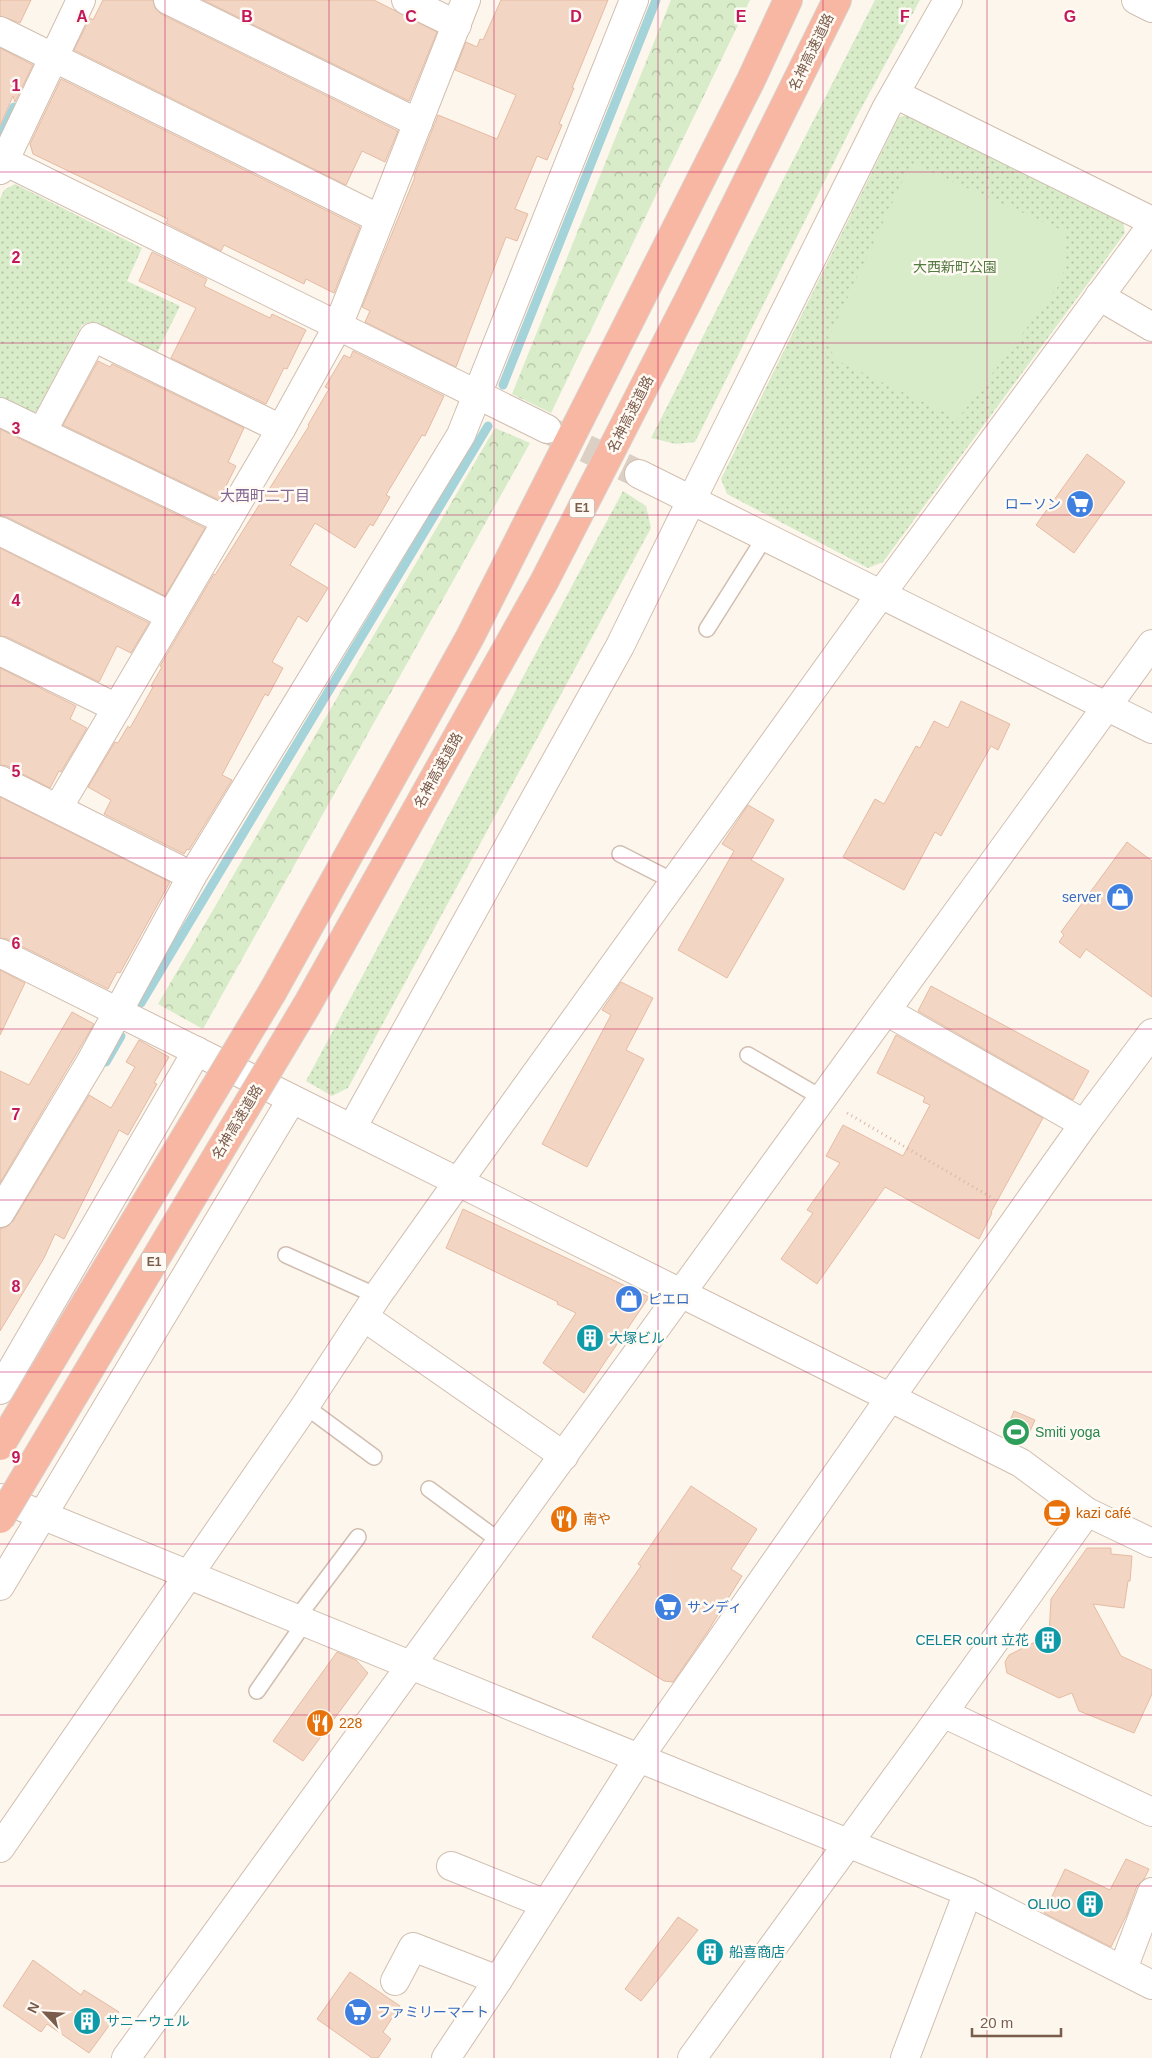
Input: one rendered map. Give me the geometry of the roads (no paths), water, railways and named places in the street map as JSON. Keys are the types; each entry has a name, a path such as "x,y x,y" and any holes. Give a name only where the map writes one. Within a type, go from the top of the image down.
{"highway":[{"path":"0,1446 273,991 470,637 751,80 788,0"},
{"name":"名神高速道路","path":"0,1519 307,1005 544,582 688,301 837,0"}],"street":[{"path":"81,0 1,163 546,429"},
{"path":"168,0 418,123"},
{"path":"58,808 281,429 338,326 461,12 406,0"},
{"path":"0,1213 90,1063 192,876 461,435 634,0"},
{"path":"352,1128 620,646 690,500 895,94 948,0"},
{"path":"1136,0 1152,8"},
{"path":"0,31 380,219"},
{"path":"0,1848 305,1406 370,1307 458,1182 881,594 1152,223 895,94"},
{"path":"1099,296 1152,328"},
{"path":"42,432 93,337 281,429"},
{"path":"0,412 227,521"},
{"path":"640,474 1152,729"},
{"path":"0,531 171,616"},
{"path":"126,2058 1152,644"},
{"path":"0,651 118,708"},
{"path":"0,780 192,876"},
{"path":"0,953 1021,1463 1087,1512 1152,1543"},
{"path":"886,1011 1084,1124"},
{"path":"446,2058 498,1980 638,1759 890,1398 1084,1124 1152,1033"},
{"path":"0,1390 197,1051"},
{"path":"0,1586 292,1098"},
{"path":"370,1307 564,1456"},
{"path":"0,1498 968,1892 1152,1985"},
{"path":"692,2058 1087,1512"},
{"path":"943,1713 1152,1812"},
{"path":"451,1866 546,1904"},
{"path":"905,2058 968,1892"},
{"path":"1123,1969 1152,1892"},
{"path":"395,1981 413,1947 498,1980"}],"lane":[{"path":"707,629 765,537"},
{"path":"620,854 675,882"},
{"path":"748,1055 822,1098"},
{"path":"286,1255 370,1307"},
{"path":"305,1406 374,1457"},
{"path":"429,1489 501,1542"},
{"path":"257,1691 301,1620 358,1537"}],"waterway":[{"path":"503,385 656,0"},
{"path":"2,133 14,107"},
{"path":"141,1003 488,426"},
{"path":"106,1062 121,1036"},
{"path":"0,1238 15,1213"}],"tunnel":[{"path":"548,430 639,474"}],"place":[{"name":"ローソン","path":"1080,504"},
{"name":"server","path":"1120,897"},
{"name":"ピエロ","path":"629,1299"},
{"name":"大塚ビル","path":"590,1338"},
{"name":"Smiti yoga","path":"1016,1432"},
{"name":"kazi café","path":"1057,1513"},
{"name":"南や","path":"564,1519"},
{"name":"サンディ","path":"668,1607"},
{"name":"CELER court 立花","path":"1048,1640"},
{"name":"228","path":"320,1723"},
{"name":"OLIUO","path":"1090,1904"},
{"name":"船喜商店","path":"710,1952"},
{"name":"ファミリーマート","path":"358,2012"},
{"name":"サニーウェル","path":"87,2021"}],"district":[{"name":"大西町二丁目","path":"265,496"}],"park label":[{"name":"大西新町公園","path":"955,267"}]}
